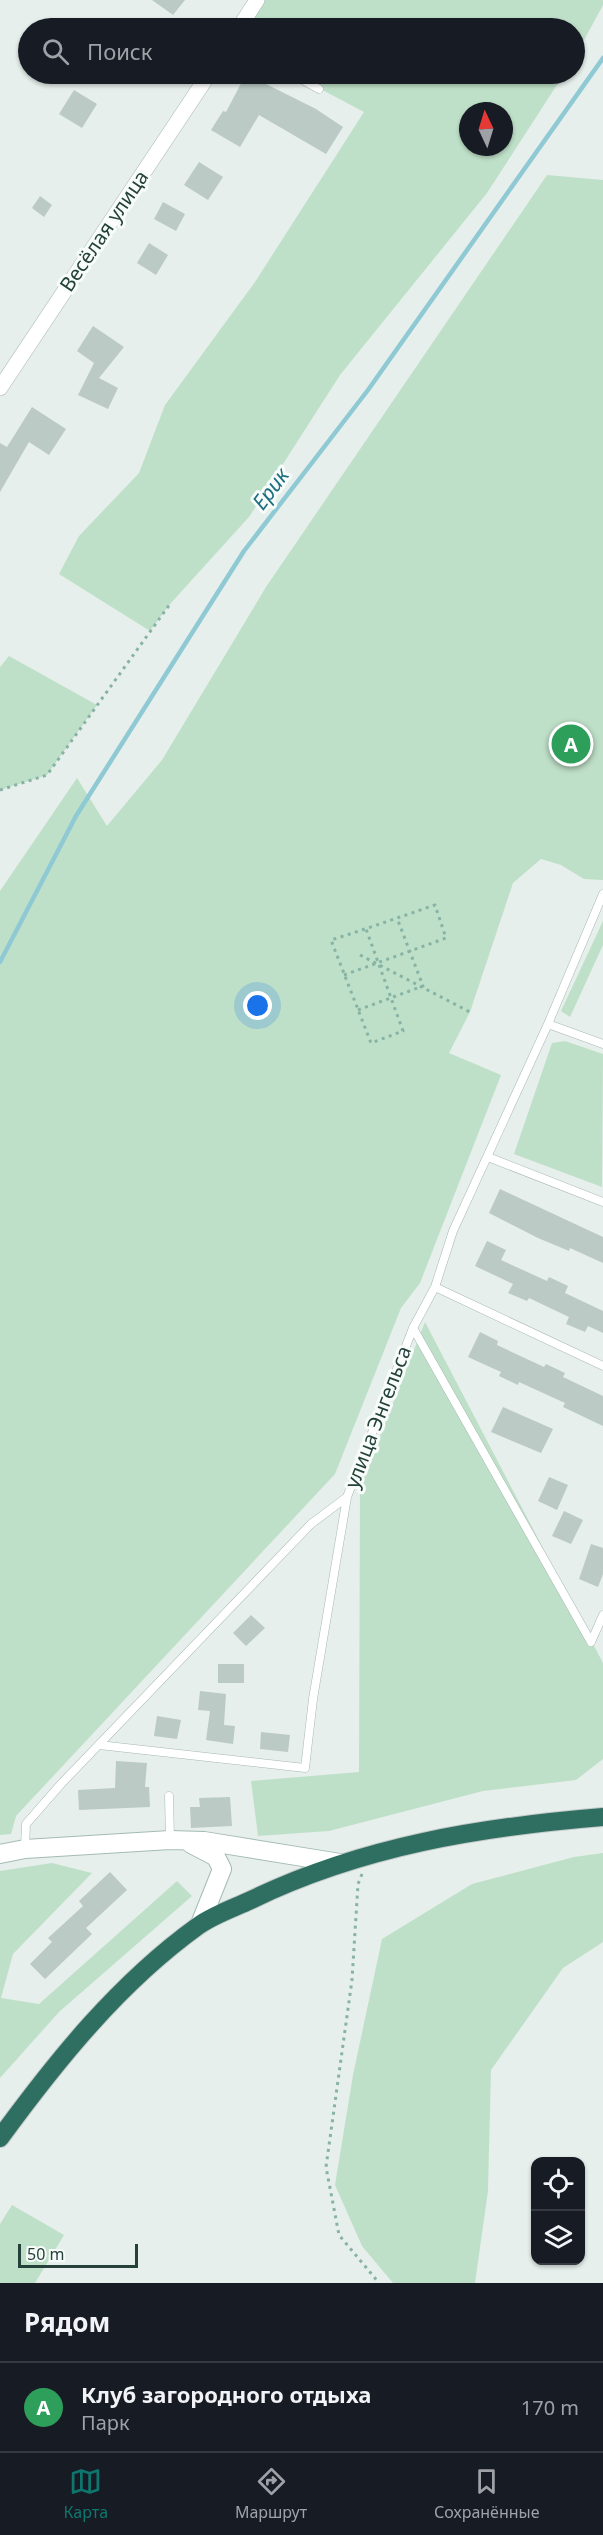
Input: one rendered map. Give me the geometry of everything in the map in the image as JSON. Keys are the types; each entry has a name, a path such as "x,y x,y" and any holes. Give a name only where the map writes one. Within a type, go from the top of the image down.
{"highway":[{"path":"0,2138 54,2066 98,2018 146,1968 200,1924 269,1891 370,1853 435,1838 536,1823 603,1817"}],"street":[{"path":"245,18 257,0"},
{"name":"Весёлая улица","path":"0,388 202,84"},
{"path":"176,1840 202,1848 216,1857 222,1869 200,1924"},
{"path":"0,1854 25,1849 176,1840 204,1841 340,1863"}],"lane":[{"path":"310,84 319,89"},
{"name":"улица Энгельса","path":"25,1849 26,1824 311,1524 347,1497 413,1328 435,1287 453,1231 548,1024 602,898"},
{"path":"548,1024 603,1044"},
{"path":"488,1156 603,1202"},
{"path":"435,1287 603,1366"},
{"path":"413,1328 591,1642 603,1615"},
{"path":"99,1745 305,1768 313,1699 347,1497"},
{"path":"169,1796 176,1840"}],"path":[{"path":"0,790 47,775 170,604"},
{"path":"344,975 378,963 446,938 435,905 331,940 344,975 371,1043 404,1031 378,963 366,929"},
{"path":"397,918 423,986"},
{"path":"360,955 470,1012"},
{"path":"358,1010 423,986"},
{"path":"370,1853 358,1884 352,1980 326,2167 339,2235 379,2283"}],"green space":[{"path":"257,0 603,0 603,5 585,38 585,18 245,18"},
{"path":"311,84 558,84 513,153 513,102 459,102 459,156 511,156 487,193 340,375 249,517 170,604 150,631 59,574 79,536 139,473 165,405 255,282 364,112"},
{"path":"547,175 603,180 603,880 584,879 561,865 541,859 513,883 470,1012 449,1053 501,1075 420,1283 401,1308 335,1474 16,1816 11,1834 0,1835 0,891 77,778 107,826 162,760 266,587"},
{"path":"9,656 97,705 47,775 0,790 0,667"},
{"path":"603,921 603,945 570,1017 561,1011"},
{"path":"565,1041 603,1054 602,1187 514,1154 552,1043"},
{"path":"425,1322 603,1663 603,1759 576,1780 483,1791 329,1831 258,1836 251,1781 359,1772 360,1487"},
{"path":"603,1853 603,1942 563,1968 491,2070 488,2191 475,2283 393,2283 362,2246 335,2185 353,2075 382,1939 472,1884 574,1857"},
{"path":"52,1863 92,1873 13,1954 1,1998 39,2004 177,1881 192,1896 59,2012 0,2078 0,1871"},
{"path":"12,2205 64,2235 35,2283 0,2283 0,2224"}],"building":[{"path":"152,0 185,0 173,15"},
{"path":"241,84 266,84 316,109 343,127 326,154 259,115 240,147 211,130 223,111 226,112"},
{"path":"74,90 97,104 82,128 59,114"},
{"path":"199,162 223,177 208,200 184,185"},
{"path":"40,196 52,205 44,217 32,208"},
{"path":"163,202 185,214 176,231 154,219"},
{"path":"149,243 168,255 156,275 137,263"},
{"path":"93,326 124,347 99,378 118,388 108,409 78,395 94,363 77,351"},
{"path":"32,407 66,429 49,455 29,442 0,492 0,443 7,447"},
{"path":"500,1189 603,1237 603,1263 570,1248 569,1251 538,1238 489,1213"},
{"path":"487,1241 506,1250 501,1260 547,1281 549,1277 568,1286 565,1293 603,1311 603,1333 588,1326 585,1332 566,1324 569,1317 529,1298 527,1301 508,1293 513,1284 475,1266"},
{"path":"480,1332 498,1341 497,1345 544,1367 546,1364 565,1373 563,1377 603,1396 603,1426 563,1407 565,1403 519,1382 518,1385 499,1376 501,1372 468,1357"},
{"path":"503,1407 553,1429 541,1453 491,1432"},
{"path":"549,1477 568,1485 557,1510 538,1501"},
{"path":"564,1511 583,1520 571,1544 552,1536"},
{"path":"591,1544 603,1548 603,1574 598,1587 579,1579"},
{"path":"251,1615 265,1628 246,1646 233,1633"},
{"path":"218,1664 244,1664 244,1683 218,1683"},
{"path":"200,1691 226,1694 224,1725 235,1726 233,1744 206,1740 210,1711 198,1710"},
{"path":"157,1716 181,1720 177,1739 154,1736"},
{"path":"261,1732 290,1735 288,1752 260,1749"},
{"path":"116,1761 147,1763 145,1787 149,1787 150,1807 79,1810 78,1790 115,1788"},
{"path":"230,1797 232,1826 191,1828 190,1807 200,1807 199,1798"},
{"path":"110,1872 127,1890 86,1928 92,1934 45,1979 30,1964 52,1942 48,1938 83,1906 79,1901"}],"waterway":[{"name":"Ерик","path":"585,83 603,58"},
{"name":"Ерик","path":"0,962 76,816 244,551 368,390 585,84"}],"place":[{"name":"Клуб загородного отдыха","path":"571,744"}]}
